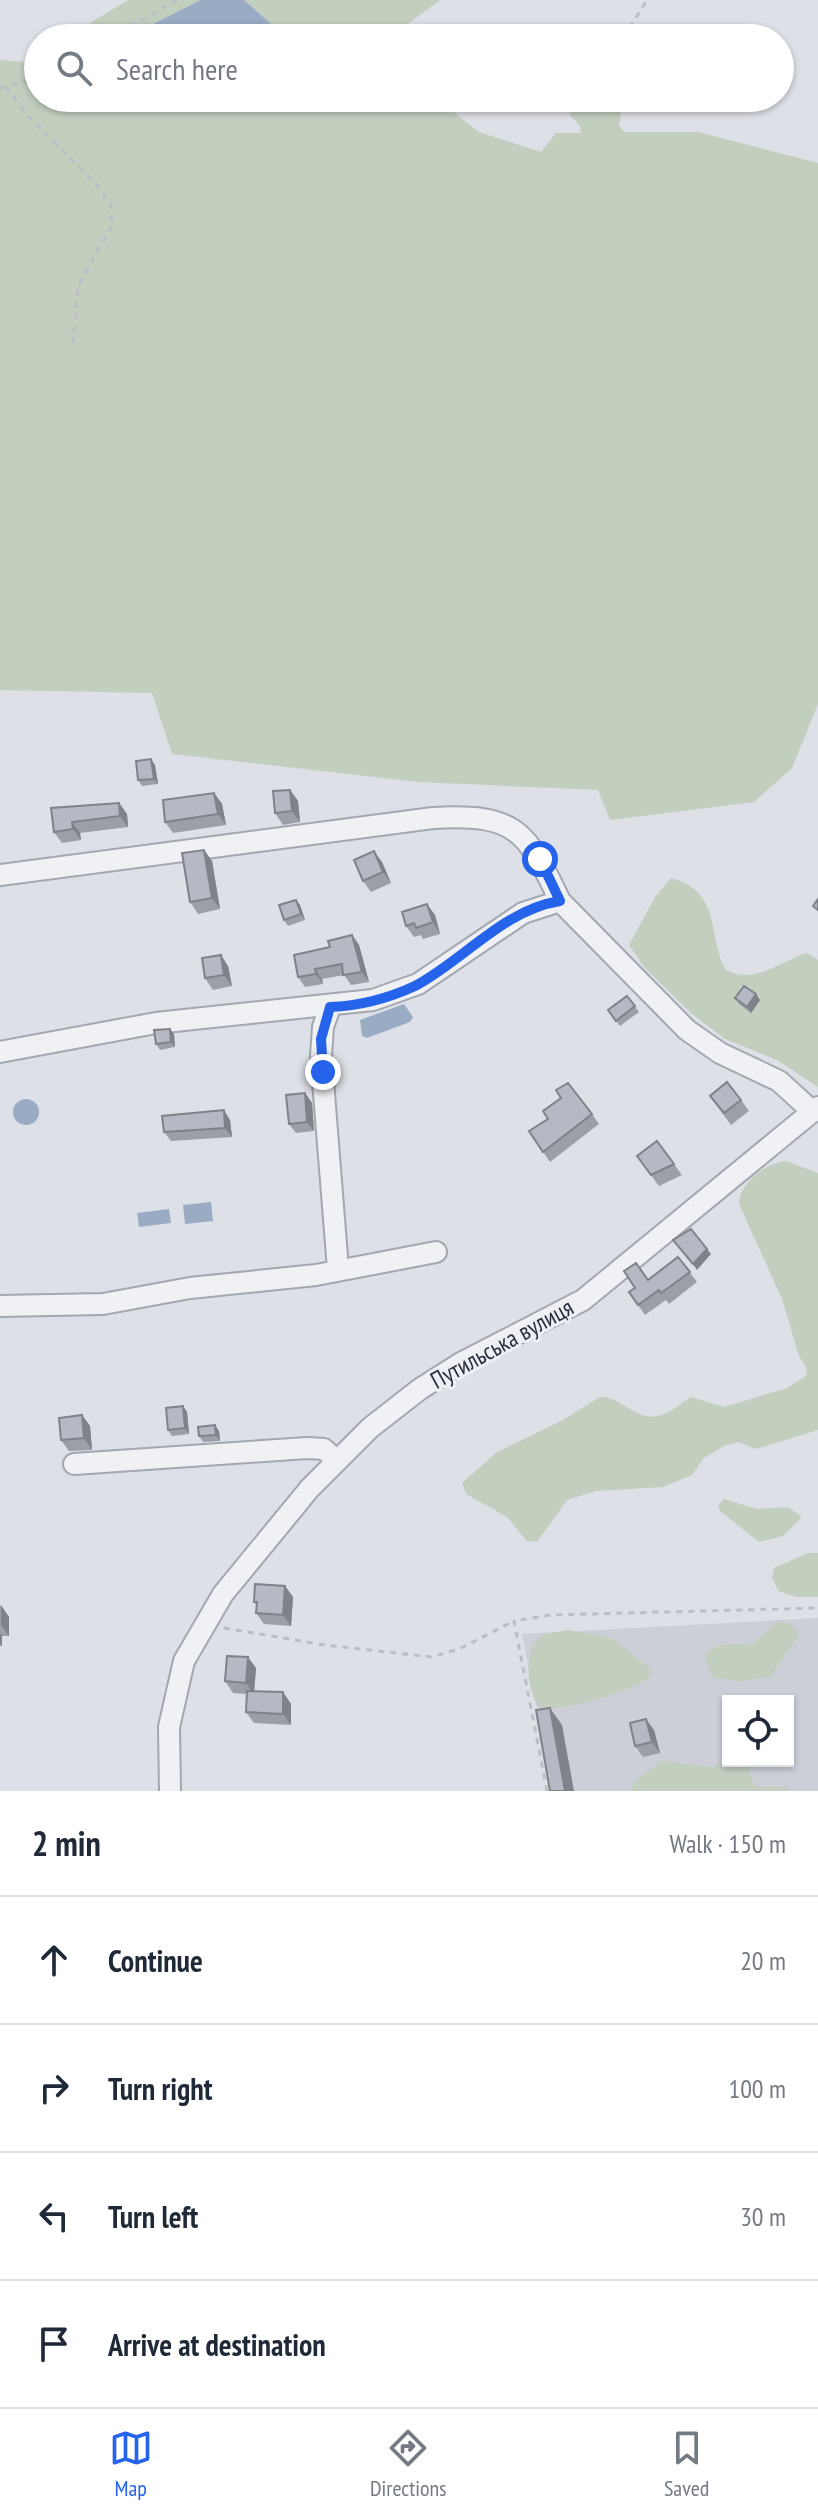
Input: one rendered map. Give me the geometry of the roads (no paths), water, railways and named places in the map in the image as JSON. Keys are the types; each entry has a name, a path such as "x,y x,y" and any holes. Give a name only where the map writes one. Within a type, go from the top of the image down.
{"street":[{"path":"0,875 433,818 466,817 494,821 519,832 535,850 560,901 687,1030 720,1053 779,1081 816,1109"},
{"path":"0,1052 156,1023 361,1003 410,988 523,913 560,901"},
{"path":"330,1007 323,1027 321,1056 338,1269"},
{"name":"Путильська вулиця","path":"170,1791 169,1727 173,1699 184,1661 203,1623 276,1526 336,1460 370,1428 430,1382 583,1300 816,1109"},
{"path":"0,1306 103,1304 190,1288 299,1277 436,1252"},
{"path":"74,1464 307,1448 324,1449 336,1460"}],"water":[{"path":"201,0 244,0 271,24 153,24"},
{"path":"404,1004 413,1017 410,1022 367,1038 362,1036 360,1020"},
{"path":"26,1099 35,1103 39,1112 35,1121 26,1125 17,1121 13,1112 17,1103"},
{"path":"211,1202 213,1221 185,1224 183,1205"},
{"path":"169,1209 171,1223 139,1227 137,1213"}]}
